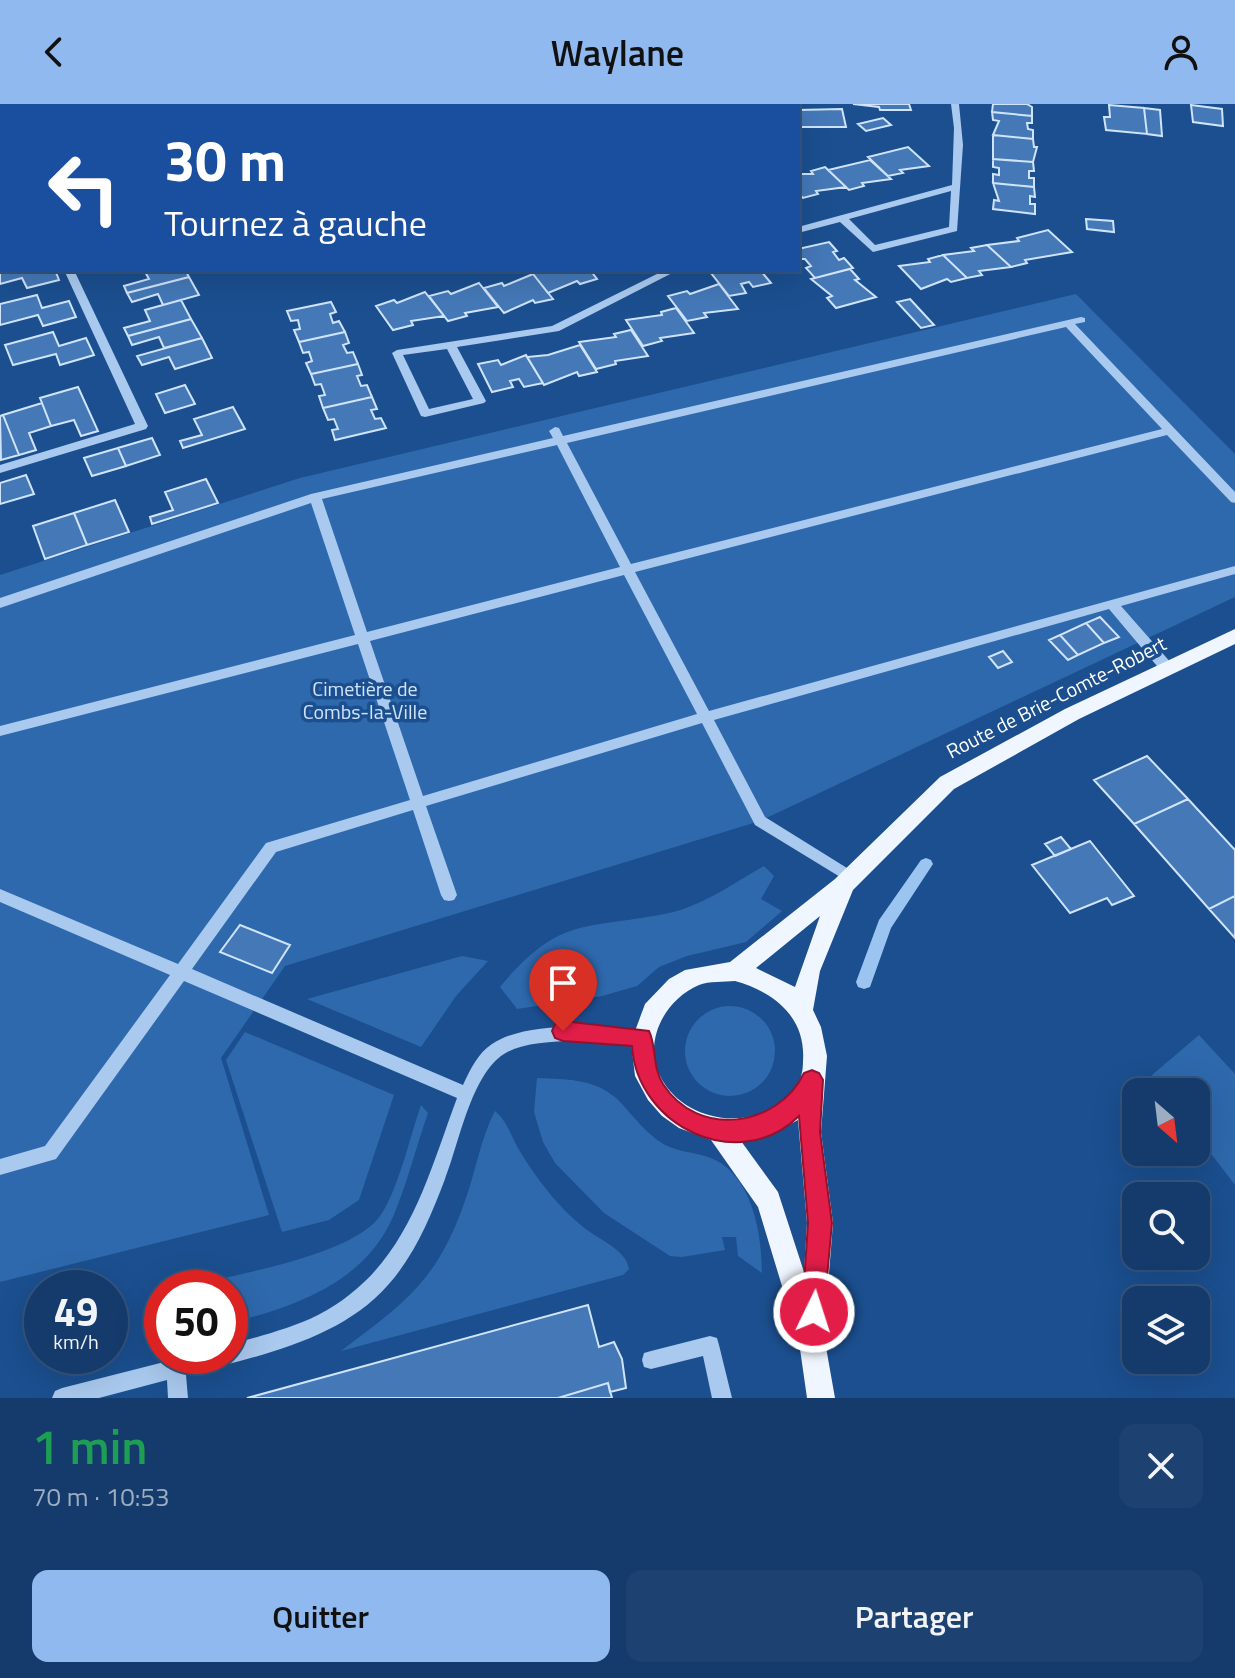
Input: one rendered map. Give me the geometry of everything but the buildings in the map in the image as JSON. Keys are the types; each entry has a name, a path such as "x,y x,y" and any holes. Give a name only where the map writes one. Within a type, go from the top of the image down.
{"main road":[{"name":"Route de Brie-Comte-Robert","path":"735,971 847,881 947,783 1072,714 1235,636"},
{"name":"Route de Brie-Comte-Robert","path":"801,1013 809,971 847,881"},
{"path":"812,1080 804,1096 783,1116 755,1129 703,1126 675,1112 656,1092 644,1066 642,1037 652,1008 671,989 696,976 735,971 764,979 788,995 809,1024 816,1052 809,1132 820,1223 812,1342"},
{"path":"718,1129 769,1201 812,1342 821,1398"}],"street":[{"path":"842,218 873,249 954,229 953,188 960,117 955,104"},
{"path":"800,229 953,188"},
{"path":"0,469 142,426 70,272"},
{"path":"450,345 480,401 425,413 397,353 555,329 669,272"},
{"path":"0,603 315,497 558,436 1081,320"},
{"path":"1068,323 1235,499"},
{"path":"0,731 1171,430"},
{"path":"558,436 760,821 847,881"},
{"path":"315,497 449,895"},
{"path":"0,1167 50,1153 271,847 705,717 1235,570"},
{"path":"1113,605 1167,668"},
{"path":"0,895 466,1094"},
{"path":"248,1349 317,1329 354,1306 381,1282 418,1229 466,1094 499,1048 563,1031 642,1037"},
{"path":"651,1360 710,1345 722,1398"},
{"path":"62,1398 153,1374"},
{"path":"176,1374 178,1398"}],"green space":[{"name":"Cimetière de Combs-la-Ville","path":"1076,294 1235,454 1235,597 760,821 285,966 221,1058 269,1215 48,1270 24,1270 24,1276 0,1282 0,575 300,478"},
{"path":"764,866 774,876 761,899 782,911 746,942 687,956 659,967 637,986 602,996 517,1009 500,987 521,964 559,936 577,929 681,910"},
{"path":"462,956 488,961 456,996 421,1047 307,999"},
{"path":"730,1006 755,1014 767,1026 775,1051 767,1076 755,1088 730,1096 705,1088 693,1076 685,1051 693,1026 705,1014"},
{"path":"245,1032 394,1095 359,1200 329,1220 282,1232 226,1060"},
{"path":"1199,1035 1235,1074 1235,1185 1210,1152 1210,1078 1154,1078 1152,1075"},
{"path":"537,1078 594,1085 613,1096 662,1143 708,1157 723,1165 735,1176 752,1206 760,1241 762,1273 738,1256 736,1237 722,1237 725,1250 670,1256 604,1213 555,1163 543,1142 534,1112"},
{"path":"421,1105 428,1113 403,1192 380,1240 364,1259 325,1289 248,1318 248,1272 313,1255 361,1233 377,1220 384,1209"},
{"path":"495,1111 552,1196 570,1216 619,1252 629,1269 623,1275 341,1351 402,1302 432,1269 455,1226"}],"waterway":[{"path":"864,982 884,925 926,864"}],"route":[{"path":"563,1031 642,1037 644,1066 656,1092 675,1112 703,1126 735,1132 755,1129 783,1116 804,1096 812,1080 809,1132 820,1223 814,1312"}]}
